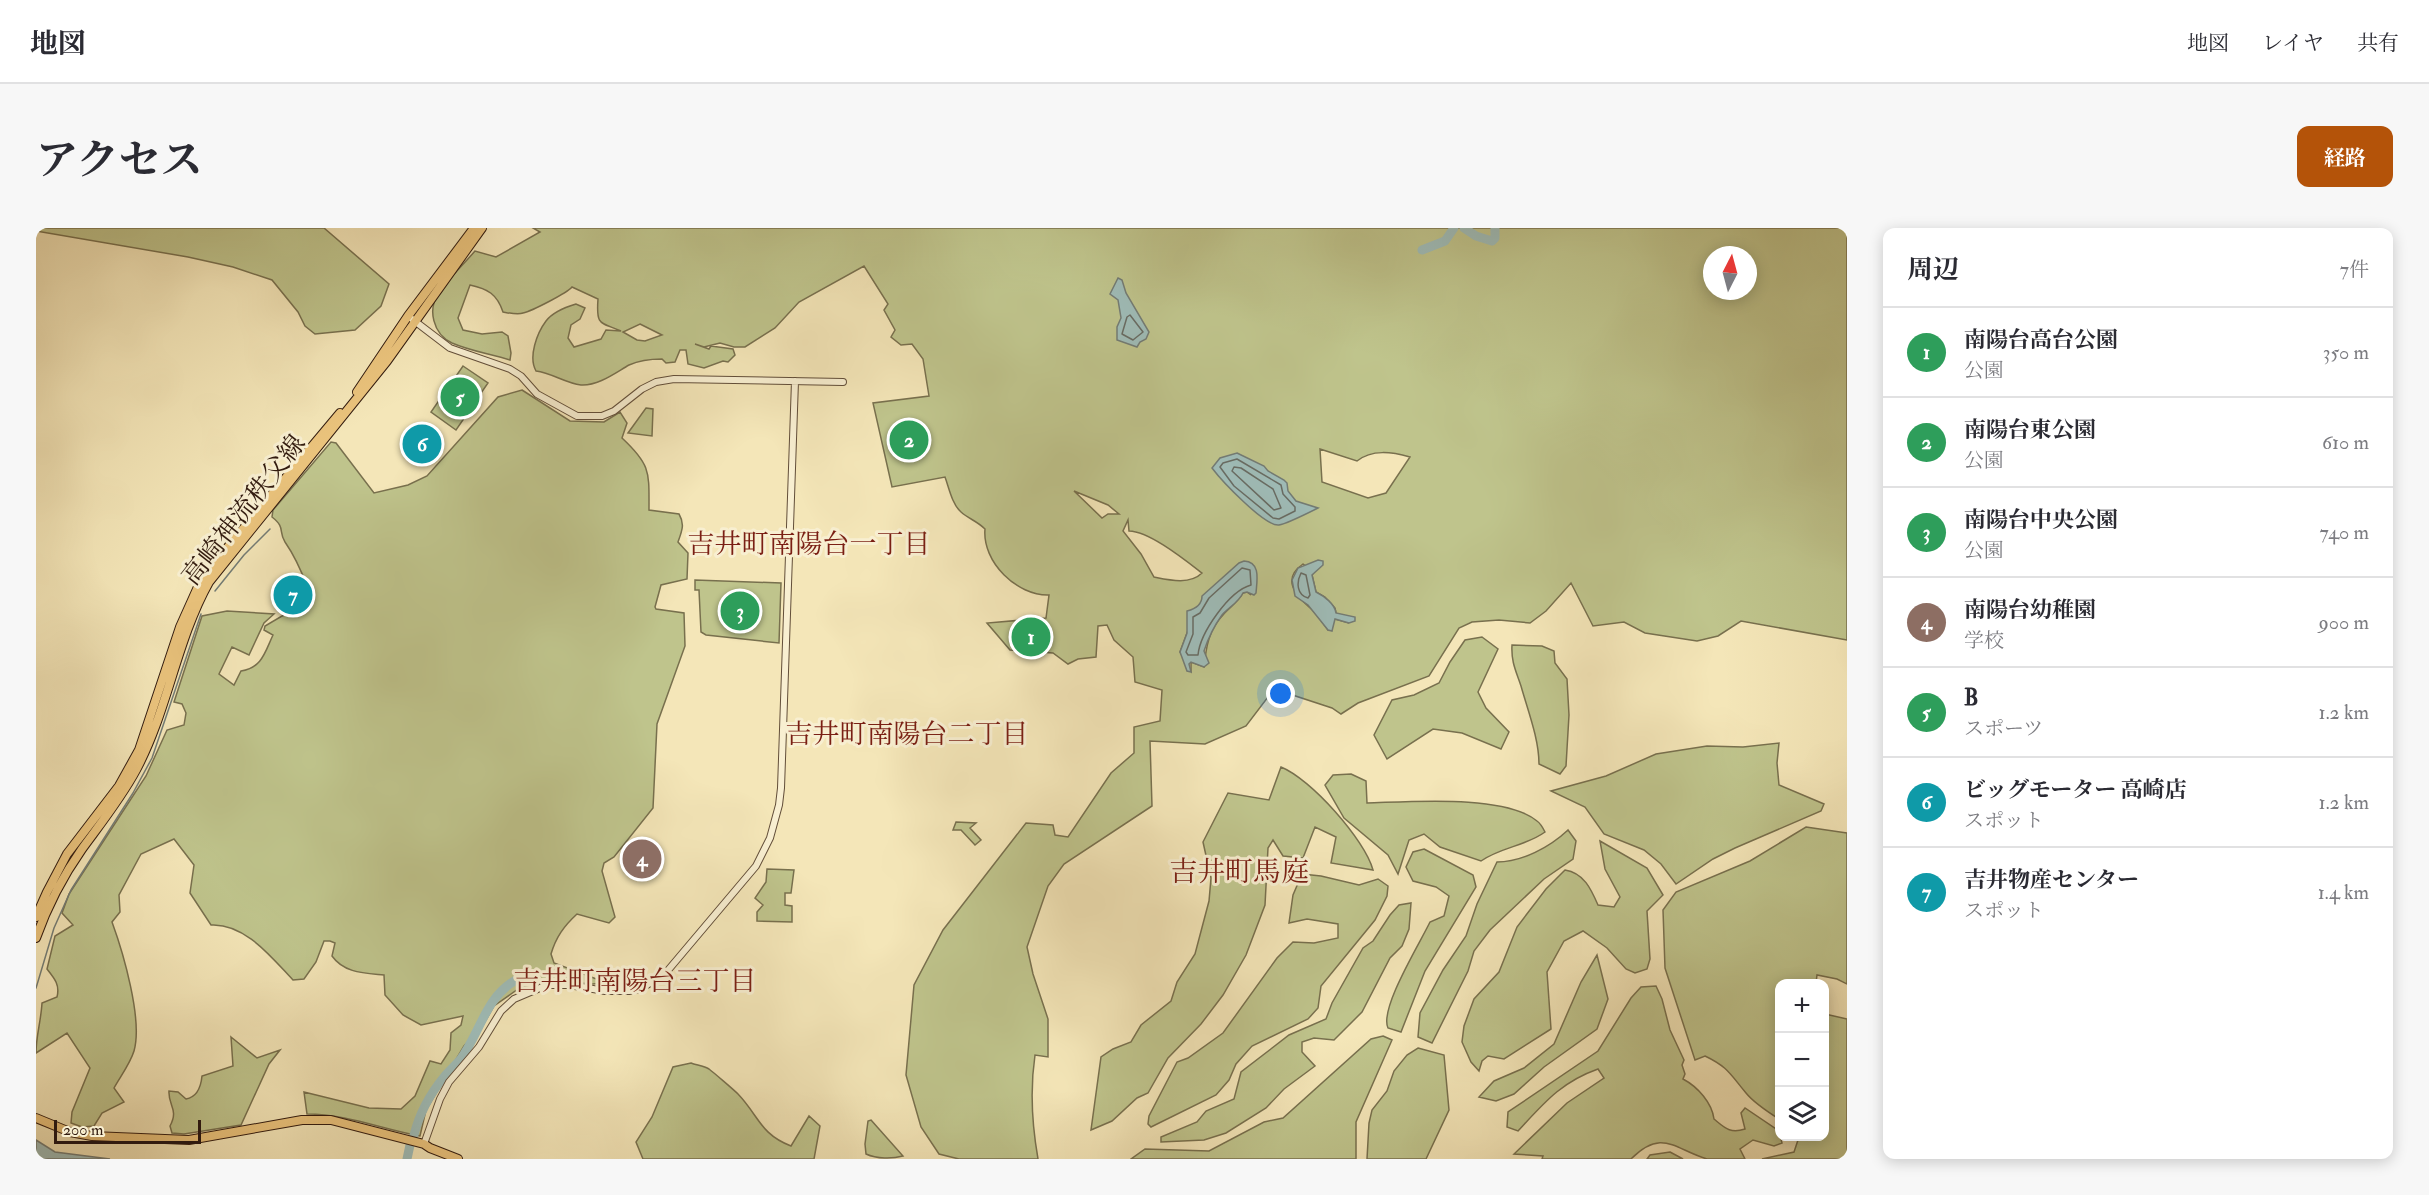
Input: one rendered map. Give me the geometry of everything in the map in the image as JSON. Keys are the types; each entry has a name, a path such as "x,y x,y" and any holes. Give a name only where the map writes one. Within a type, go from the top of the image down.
{"main road":[{"name":"高崎神流秩父線","path":"36,938 57,891 73,863 115,806 136,770 153,731 189,623 214,573 355,394 474,228"},
{"name":"高崎神流秩父線","path":"411,318 482,228"},
{"name":"高崎神流秩父線","path":"36,917 46,892 68,854 119,786 139,750 191,600 211,566 260,514"},
{"path":"36,1118 70,1132 92,1137 189,1140 302,1120 331,1120 424,1144 458,1159"}],"street":[{"path":"411,318 450,348 510,369 521,376 537,394 577,416 602,416 614,411 642,389 656,382 674,379 843,382"},
{"path":"424,1144 440,1099 449,1082 479,1047 501,1011 514,999 547,985 630,991 646,986 664,975 756,866 770,838 781,788 795,381"},
{"path":"204,551 238,506 245,505 260,514"}],"green space":[{"path":"36,228 324,228 389,284 381,306 355,330 315,334 305,326 298,312 272,280 233,267 188,257 36,231"},
{"path":"533,228 1847,228 1847,640 1741,621 1718,636 1697,641 1645,633 1624,622 1593,626 1571,583 1546,611 1530,623 1499,620 1472,622 1459,628 1429,676 1358,703 1341,714 1332,708 1274,689 1246,726 1205,744 1150,741 1152,806 1064,864 1048,886 1027,947 1033,974 1048,1019 1048,1057 1035,1055 1032,1094 1038,1159 959,1159 939,1154 921,1127 906,1075 914,985 943,930 1026,823 1053,825 1055,835 1068,837 1111,773 1134,753 1134,727 1160,721 1162,690 1135,682 1133,657 1114,640 1107,625 1098,626 1096,657 1078,659 1068,664 1053,653 1010,650 987,623 1046,618 1049,595 1025,590 1004,575 995,565 989,553 985,529 958,509 945,477 892,487 873,403 929,396 923,359 912,344 901,345 891,337 895,330 884,310 888,304 864,266 799,302 775,328 745,347 720,343 704,347 695,344 709,349 711,346 733,349 735,355 728,362 723,361 704,368 688,364 686,350 680,350 675,362 666,363 662,359 641,361 600,381 581,385 536,371 533,359 537,338 546,321 552,315 576,304 585,308 580,319 571,325 568,338 574,347 601,339 606,330 621,331 601,322 598,314 598,299 572,287 527,312 516,314 503,312 491,293 470,285 458,318 463,330 482,334 502,332 508,336 510,360 452,343 440,334 433,313 435,299 439,293 475,251 496,257 540,232","holes":["640,324 662,335 645,341 637,340 623,332","1320,449 1357,461 1376,453 1410,457 1386,493 1368,498 1322,482","1074,491 1108,505 1119,514 1108,514 1102,518","1128,520 1129,531 1137,532 1156,541 1202,573 1185,580 1154,577 1141,554 1123,531","1303,564 1314,572 1312,575 1316,592 1325,597 1335,608 1336,613 1349,623 1335,619 1328,630 1293,587 1293,575","1231,571 1251,595 1247,592 1243,593 1218,620 1207,645 1204,667 1191,662 1191,671 1180,652 1196,609"]},
{"path":"463,366 488,383 479,396 454,379"},
{"path":"453,382 477,400 468,413 443,395"},
{"path":"522,390 570,421 604,422 620,412 627,423 622,438 638,455 646,470 649,510 679,514 682,531 678,542 688,553 687,579 661,585 655,607 684,613 685,646 657,724 653,808 614,857 604,863 602,871 615,917 609,923 577,914 561,932 551,954 554,963 607,983 592,984 553,980 521,987 494,1006 482,1027 464,1046 426,1110 420,1136 350,1119 307,1114 304,1092 369,1108 401,1109 415,1096 430,1061 441,1064 450,1050 451,1033 461,1025 463,1016 421,1025 403,1015 385,995 384,975 355,971 342,966 332,956 335,943 330,941 324,941 316,962 304,979 293,980 257,943 235,930 211,925 190,893 194,865 174,839 141,854 119,895 120,912 112,922 126,968 136,1022 134,1051 114,1088 124,1102 102,1113 94,1126 82,1127 71,1123 72,1112 90,1068 67,1033 36,1053 42,1003 57,997 58,993 56,982 47,969 55,936 73,925 62,913 69,894 146,776 167,730 184,725 186,713 182,704 174,702 202,616 227,611 274,614 264,623 249,655 232,647 219,674 234,685 241,671 258,663 265,653 273,635 264,630 265,626 282,616 298,611 307,586 283,538 280,527 272,517 273,510 331,442 336,443 374,493 408,485 427,476 498,397"},
{"path":"440,399 465,417 456,430 431,412"},
{"path":"646,408 653,409 652,436 628,433"},
{"path":"695,580 781,583 779,643 706,635 701,632 699,590 695,590"},
{"path":"1482,637 1498,649 1478,692 1486,708 1509,732 1501,749 1462,733 1433,729 1387,759 1374,735 1392,700 1414,695 1439,683 1465,640"},
{"path":"1512,645 1542,646 1554,651 1555,663 1567,679 1569,715 1566,766 1560,774 1539,764 1535,735 1514,666"},
{"path":"1779,743 1777,763 1779,785 1824,804 1821,811 1713,859 1676,884 1661,864 1644,850 1604,834 1585,807 1551,791 1606,776 1656,754 1707,746 1743,747"},
{"path":"1281,767 1307,784 1335,812 1359,843 1373,870 1331,863 1336,837 1315,827 1303,858 1283,856 1273,840 1268,848 1265,905 1246,955 1223,995 1201,1024 1168,1058 1148,1093 1137,1098 1112,1121 1091,1130 1101,1057 1131,1042 1141,1025 1171,1001 1177,982 1195,954 1209,901 1211,878 1203,842 1228,793 1269,800"},
{"path":"1351,774 1366,781 1367,803 1430,801 1480,803 1522,812 1537,821 1545,832 1481,861 1440,847 1424,834 1409,840 1398,874 1388,855 1344,818 1325,785 1333,775"},
{"path":"956,822 976,823 970,828 981,840 975,845 961,830 953,830"},
{"path":"1806,827 1847,833 1847,984 1837,979 1817,975 1816,979 1775,979 1775,1116 1753,1100 1719,1064 1705,1056 1695,1060 1665,968 1663,910 1676,892 1750,861"},
{"path":"1568,830 1576,841 1573,859 1544,879 1490,930 1474,951 1468,971 1432,1043 1418,1037 1420,1013 1443,970 1466,936 1477,904 1497,862 1516,859 1535,852"},
{"path":"1600,841 1647,868 1663,895 1647,911 1650,959 1647,969 1635,973 1626,969 1607,948 1583,931 1564,941 1547,972 1551,1029 1504,1059 1488,1056 1482,1061 1479,1071 1471,1062 1462,1042 1464,1026 1474,999 1499,972 1517,927 1546,889 1565,870 1582,878 1598,905 1614,907 1620,897 1605,869"},
{"path":"1424,849 1473,875 1476,887 1425,971 1401,1032 1388,1028 1389,1006 1430,922 1444,916 1449,896 1436,887 1413,881 1406,867 1413,852"},
{"path":"767,869 794,870 791,893 785,893 785,905 792,906 792,922 757,921 757,912 763,905 755,898 766,882"},
{"path":"1302,874 1359,885 1378,879 1388,886 1387,896 1375,920 1321,986 1318,1008 1308,1019 1252,1046 1236,1064 1229,1080 1216,1095 1151,1127 1148,1124 1149,1116 1177,1062 1188,1058 1223,1033 1277,958 1293,942 1314,943 1338,938 1338,924 1307,919 1289,923 1293,895"},
{"path":"1411,903 1409,929 1402,946 1390,958 1362,1012 1334,1040 1314,1038 1302,1042 1302,1052 1315,1066 1284,1089 1266,1108 1226,1133 1204,1140 1161,1142 1161,1137 1197,1122 1206,1111 1234,1099 1241,1072 1289,1035 1326,1019 1332,1003 1363,948 1373,941 1399,905"},
{"path":"1597,955 1608,999 1597,1029 1544,1067 1514,1094 1496,1101 1479,1097 1494,1081 1524,1068 1554,1044 1581,982"},
{"path":"1656,986 1670,1030 1684,1060 1683,1079 1703,1096 1714,1119 1732,1130 1745,1129 1741,1113 1745,1108 1775,1128 1775,1141 1782,1143 1774,1146 1753,1140 1740,1149 1745,1159 1707,1159 1677,1146 1660,1143 1651,1145 1631,1159 1542,1159 1543,1156 1514,1154 1567,1103 1604,1078 1598,1069 1574,1080 1554,1094 1518,1131 1507,1127 1508,1112 1598,1051 1631,998 1641,987"},
{"path":"1829,1015 1847,1019 1847,1159 1762,1159 1794,1152 1798,1141 1829,1141"},
{"path":"1383,1036 1392,1040 1356,1122 1356,1159 1131,1159 1145,1149 1209,1151 1264,1122 1283,1118 1371,1039"},
{"path":"231,1037 257,1058 280,1050 269,1064 241,1125 184,1134 172,1133 170,1126 174,1115 169,1091 178,1092 186,1099 190,1098 198,1090 202,1076 233,1066"},
{"path":"1418,1048 1444,1055 1449,1110 1426,1159 1367,1159 1372,1110 1387,1091 1394,1071 1407,1055"},
{"path":"691,1063 707,1068 715,1074 738,1094 766,1130 791,1146 809,1116 820,1126 814,1159 643,1159 636,1142 652,1117 673,1067"},
{"path":"871,1120 903,1156 884,1158 866,1154 868,1121"},
{"path":"1670,1152 1683,1159 1647,1159 1650,1155"}],"water":[{"path":"1118,278 1122,280 1126,293 1149,332 1146,339 1137,347 1117,340 1117,327 1121,318 1118,300 1110,294"},
{"path":"1237,453 1264,466 1268,471 1284,480 1288,491 1296,501 1318,508 1279,525 1264,519 1233,492 1212,468 1220,458"},
{"path":"1318,560 1323,561 1323,565 1312,575 1316,592 1331,603 1336,613 1355,617 1355,621 1349,623 1335,619 1332,631 1328,630 1308,605 1295,596 1292,580 1298,568"},
{"path":"1244,561 1256,568 1256,593 1254,595 1243,593 1239,600 1219,619 1204,651 1209,663 1204,667 1191,662 1189,664 1191,672 1187,671 1180,652 1187,633 1187,611 1198,606 1202,596"},
{"path":"36,1140 55,1152 110,1159 36,1159"}],"waterway":[{"path":"1422,250 1445,241 1454,228"},
{"path":"1464,228 1476,236 1492,241 1495,238 1495,228"},
{"path":"215,591 244,555 270,529"},
{"path":"36,988 54,928 71,890 133,793 152,758 201,614"},
{"path":"414,1135 422,1112 434,1090 467,1050 497,996 516,980"},
{"path":"407,1159 410,1145"}],"place":[{"name":"B","path":"460,397"},
{"name":"南陽台東公園","path":"909,440"},
{"name":"ビッグモーター 高崎店","path":"422,444"},
{"name":"吉井物産センター","path":"293,595"},
{"name":"南陽台中央公園","path":"740,611"},
{"name":"南陽台高台公園","path":"1031,637"},
{"name":"南陽台幼稚園","path":"642,859"}],"district":[{"name":"吉井町南陽台一丁目","path":"809,544"},
{"name":"吉井町南陽台二丁目","path":"907,734"},
{"name":"吉井町馬庭","path":"1239,872"},
{"name":"吉井町南陽台三丁目","path":"635,981"}]}
